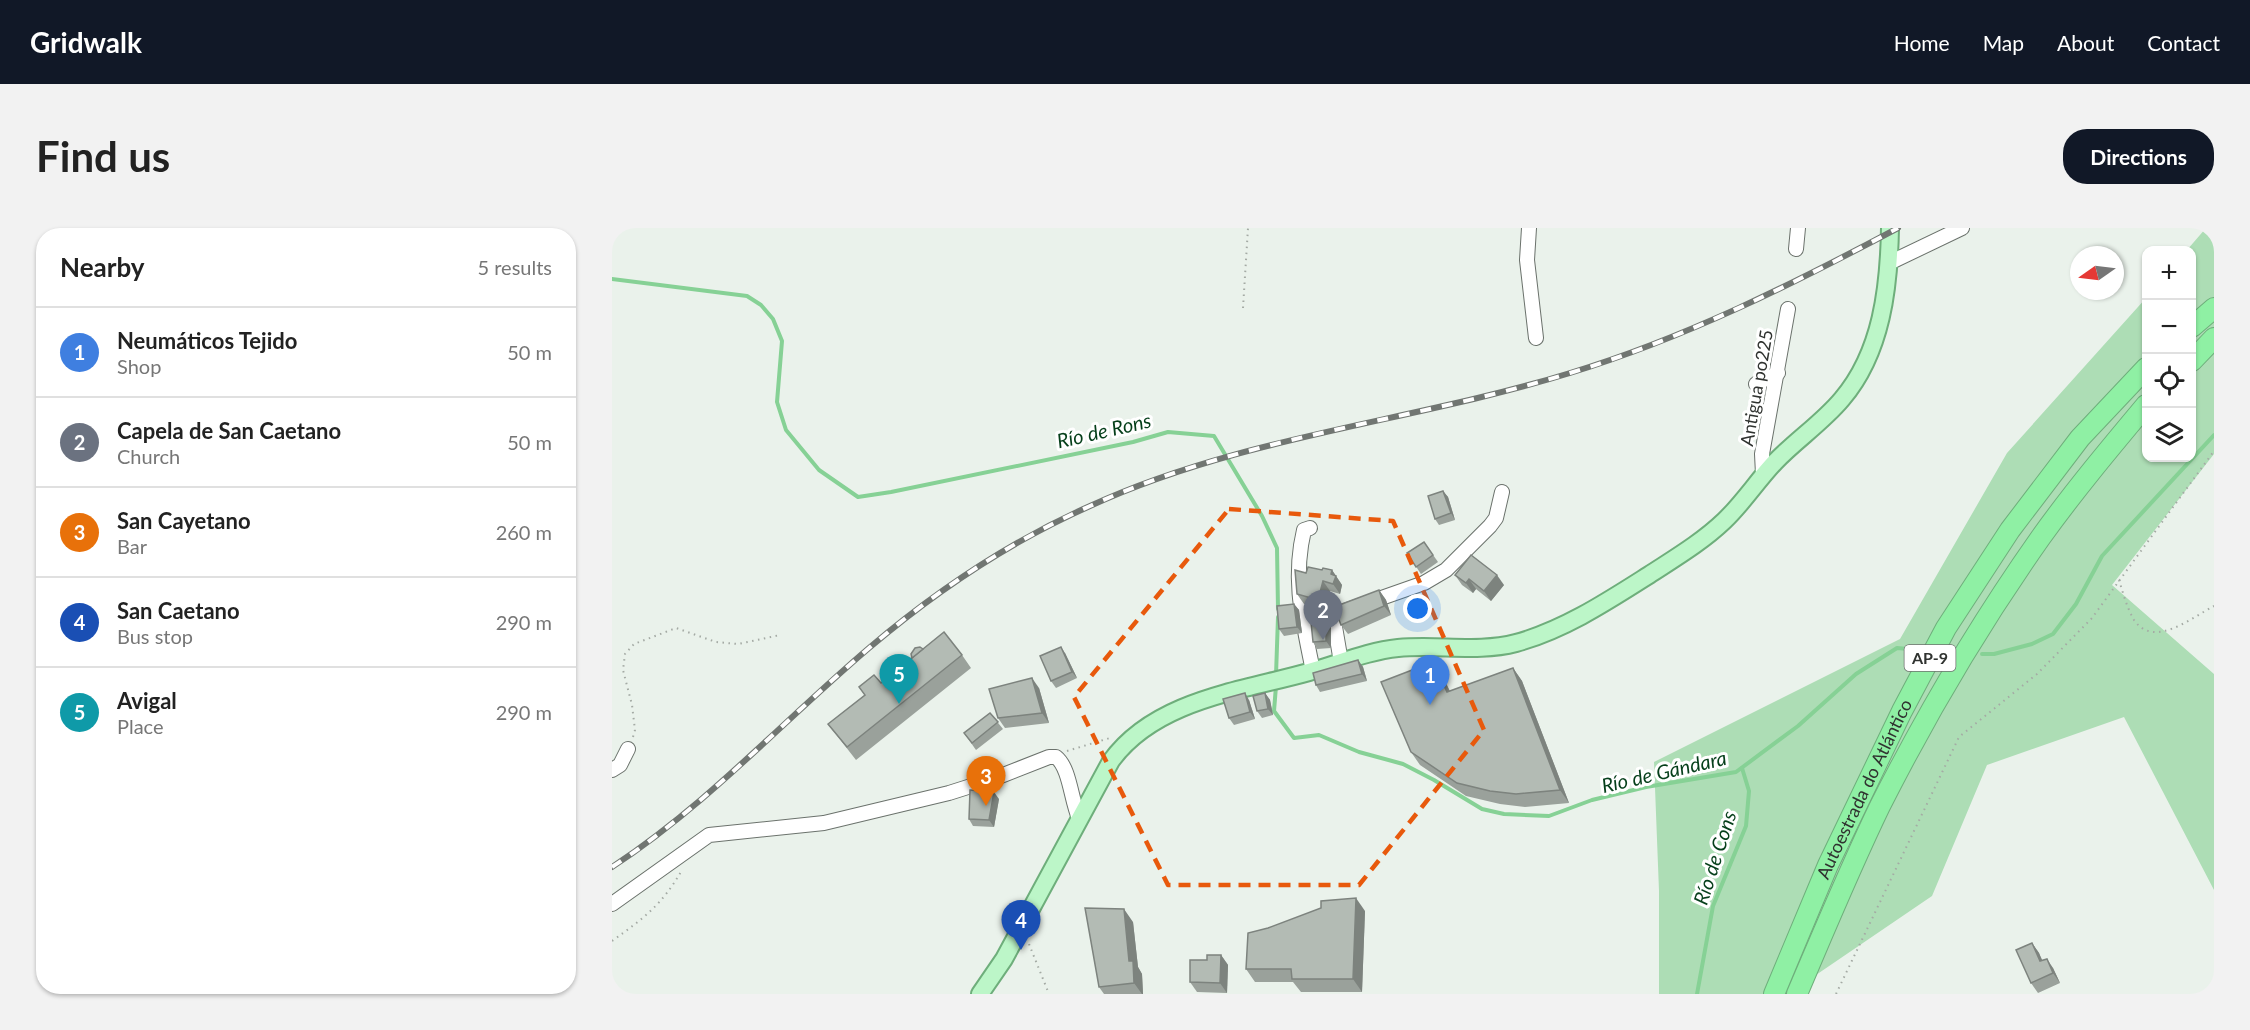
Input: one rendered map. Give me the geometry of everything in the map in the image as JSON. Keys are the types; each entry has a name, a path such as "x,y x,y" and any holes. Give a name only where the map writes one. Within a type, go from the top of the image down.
{"highway":[{"path":"2196,324 2214,308"},
{"path":"2196,356 2214,338"},
{"name":"Autoestrada do Atlántico","path":"1775,991 1828,865 1902,711 1946,628 2010,530 2080,438 2142,372"},
{"name":"Autoestrada do Atlántico","path":"1797,994 1840,891 1875,816 1931,711 1990,613 2041,537 2144,408"}],"main road":[{"path":"980,994 1000,965 1079,818 1120,750 1150,724 1187,707 1341,662 1398,648 1480,648 1516,643 1550,630 1624,591 1702,540 1736,509 1763,474 1833,409 1849,391 1862,369 1880,323 1889,263 1890,228"},
{"path":"990,994 1000,965"}],"street":[{"path":"1529,228 1527,260 1536,339"},
{"path":"1796,249 1798,228"},
{"path":"1889,263 1962,228"},
{"name":"Antigua po225","path":"1763,474 1762,454 1788,309"},
{"path":"1756,384 1778,373"},
{"path":"1302,615 1333,615 1424,583 1446,570 1496,518 1502,492"},
{"path":"1310,528 1304,530 1298,555 1299,601 1312,671"},
{"path":"1333,615 1341,662"},
{"path":"612,770 620,765 628,748"},
{"path":"612,904 709,835 824,823 949,793 1049,757 1056,757 1064,764 1073,804 1079,818"}],"path":[{"path":"1242,308 1248,228"},
{"path":"1836,994 1959,737 2037,674 2092,618 2214,452"},
{"path":"2119,580 2135,622 2142,628 2156,633 2168,631 2214,606"},
{"path":"628,748 635,730 632,705 623,670 626,654 634,644 676,628 716,642 738,644 780,635"},
{"path":"1049,757 1110,738"},
{"path":"612,941 656,908 674,886 684,866"},
{"path":"1022,925 1048,994"}],"highlighted area":[{"path":"1229,509 1393,521 1484,730 1359,885 1168,885 1074,697"}],"green space":[{"path":"2206,228 2214,228 2214,454 2112,585 2214,674 2214,890 2124,717 1987,765 1932,896 1788,994 1659,994 1659,891 1654,762 1900,639 2007,453 2142,302 2142,462 2196,462 2196,246 2190,246"}],"building":[{"path":"1443,491 1451,513 1435,519 1428,496"},
{"path":"1424,542 1433,555 1416,567 1407,553"},
{"path":"1471,555 1497,575 1484,591 1469,579 1466,583 1455,575"},
{"path":"1308,567 1332,570 1331,574 1336,576 1333,584 1323,581 1318,600 1297,594 1295,570 1306,573"},
{"path":"1379,590 1384,606 1341,625 1334,607"},
{"path":"1294,604 1297,627 1279,629 1277,606"},
{"path":"1326,611 1326,641 1313,642 1310,612"},
{"path":"944,632 962,655 847,747 828,724 865,695 859,687 874,675 881,683"},
{"path":"1061,647 1072,672 1051,681 1040,656"},
{"path":"915,648 923,649 912,658 911,654"},
{"path":"903,656 909,661 898,670 894,663 896,659"},
{"path":"1358,660 1362,674 1316,685 1313,673"},
{"path":"1433,662 1447,692 1513,668 1560,790 1516,794 1490,791 1457,783 1411,752 1381,682"},
{"path":"886,667 893,669 894,672 885,680 882,679 882,670"},
{"path":"1032,678 1042,713 998,718 989,689"},
{"path":"1245,693 1250,712 1229,718 1223,699"},
{"path":"1265,693 1268,709 1257,711 1253,696"},
{"path":"990,713 998,722 972,743 964,733"},
{"path":"970,790 994,792 989,820 969,819"},
{"path":"1356,898 1353,979 1292,979 1291,969 1246,969 1248,933 1321,908 1321,901"},
{"path":"1085,908 1124,909 1129,961 1133,961 1134,983 1099,987"},
{"path":"2032,943 2040,961 2047,959 2053,973 2031,983 2016,950"},
{"path":"1207,955 1221,955 1220,983 1190,982 1190,960 1207,960"}],"waterway":[{"name":"Río de Rons","path":"612,279 747,296 761,305 773,319 782,341 777,402 786,430 819,470 858,497 1133,442 1168,432 1214,436 1262,516 1277,548 1278,609"},
{"name":"Río de Gándara","path":"1982,654 1994,654 2032,644 2053,634 2076,604 2102,556 2214,435"},
{"name":"Río de Rons","path":"1276,675 1278,617"},
{"name":"Río de Gándara","path":"1276,686 1274,711 1294,738 1319,735 1359,752 1403,764 1482,809 1504,814 1549,816 1592,800 1646,787 1736,772 1798,726 1856,674 1897,648 1920,650"},
{"name":"Río de Cons","path":"1697,994 1713,906 1746,826 1749,791 1742,768"}],"railway":[{"path":"612,867 647,843 712,790 894,627 974,569 1060,520 1148,482 1207,463 1267,446 1510,390 1613,359 1697,327 1819,269 1898,228"}],"place":[{"name":"Capela de San Caetano","path":"1323,640"},
{"name":"Avigal","path":"899,704"},
{"name":"Neumáticos Tejido","path":"1430,705"},
{"name":"San Cayetano","path":"986,806"},
{"name":"San Caetano","path":"1021,950"}]}
